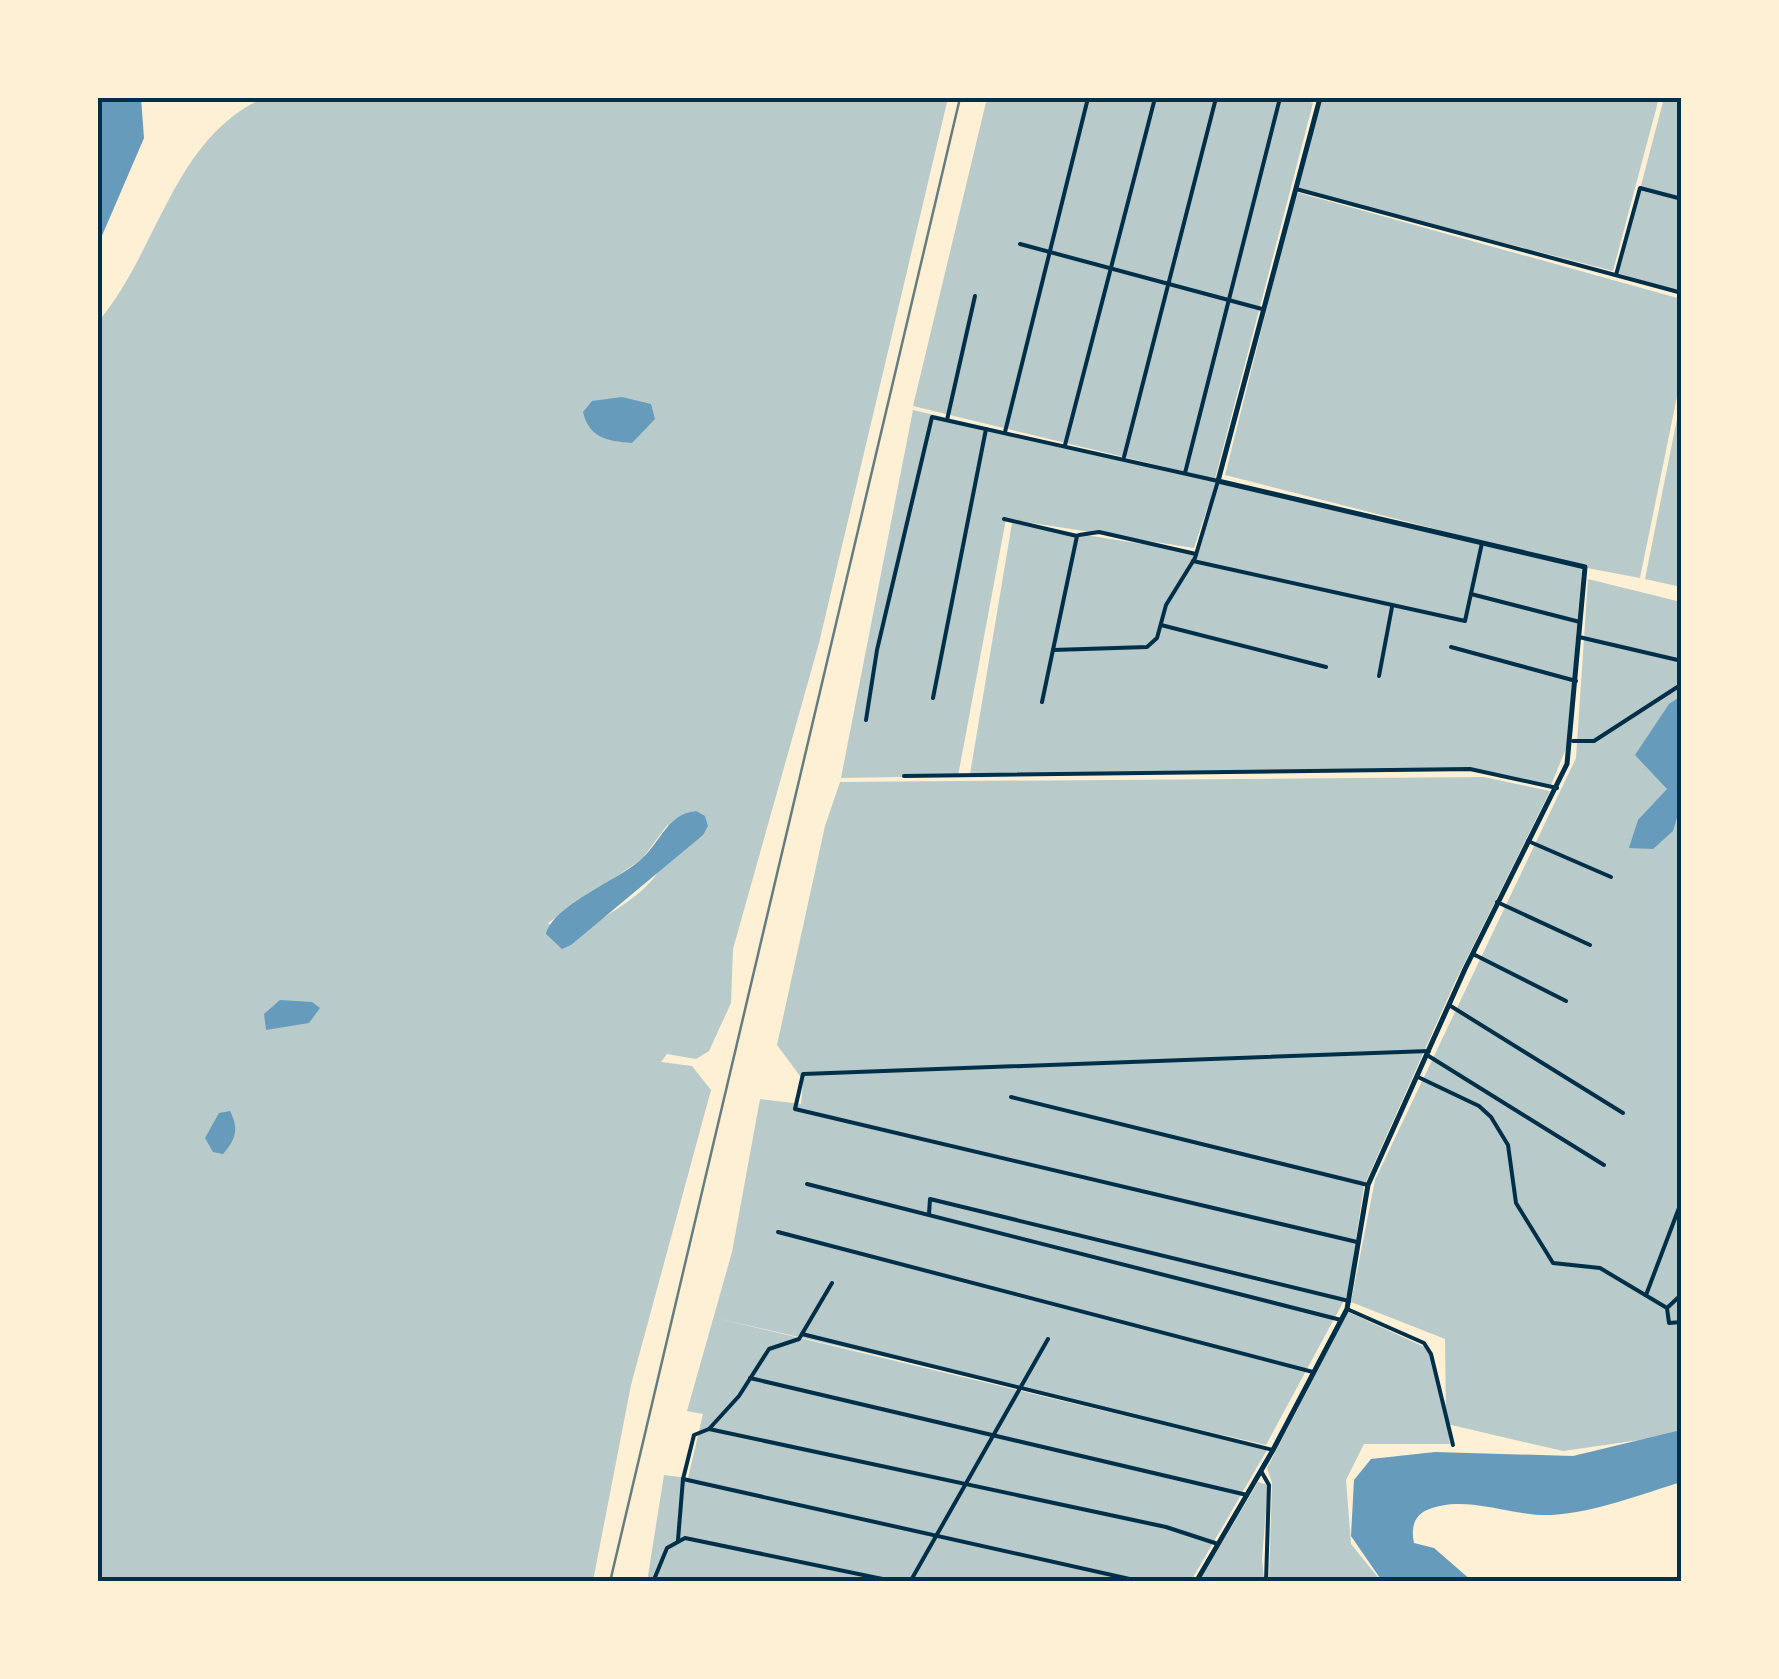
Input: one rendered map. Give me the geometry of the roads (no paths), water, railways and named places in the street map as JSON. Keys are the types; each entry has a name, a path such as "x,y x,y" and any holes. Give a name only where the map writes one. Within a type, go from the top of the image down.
{"street":[{"path":"1004,432 1088,98"},
{"path":"1065,445 1155,98"},
{"path":"1124,458 1216,98"},
{"path":"1185,473 1280,98"},
{"path":"1053,650 1147,647 1157,638 1166,606 1195,557 1218,481 1320,98"},
{"path":"1616,274 1640,188 1682,200"},
{"path":"1296,190 1682,293"},
{"path":"1020,244 1263,309"},
{"path":"946,420 975,296"},
{"path":"866,720 876,650 932,417 1124,458 1585,568 1573,742 1557,788 1497,902 1368,1185 1348,1305 1273,1450 1196,1582"},
{"path":"933,698 986,429"},
{"path":"1004,520 1077,536 1099,532 1465,622 1482,543"},
{"path":"1042,702 1077,536"},
{"path":"1470,594 1580,622"},
{"path":"1380,676 1392,607"},
{"path":"1160,625 1326,667"},
{"path":"1579,636 1682,661"},
{"path":"1451,647 1576,681"},
{"path":"1573,742 1594,741 1682,684"},
{"path":"904,776 1470,769 1557,788"},
{"path":"1528,841 1611,877"},
{"path":"1497,902 1590,945"},
{"path":"1473,954 1566,1001"},
{"path":"1449,1004 1623,1113"},
{"path":"1357,1242 795,1109 803,1074 1428,1053 1604,1165"},
{"path":"1418,1077 1479,1106 1491,1117 1508,1146 1516,1203 1553,1263 1588,1264 1667,1308"},
{"path":"1011,1097 1368,1185"},
{"path":"807,1184 1341,1320"},
{"path":"929,1214 930,1200 1348,1305 1424,1343 1431,1354 1453,1445"},
{"path":"1646,1296 1682,1200"},
{"path":"778,1232 1313,1372"},
{"path":"653,1582 660,1559 678,1540 684,1479 694,1435 709,1429 769,1349 802,1334 832,1283"},
{"path":"1667,1308 1682,1294"},
{"path":"1667,1308 1669,1323 1682,1322"},
{"path":"802,1334 1273,1450"},
{"path":"910,1582 1048,1339"},
{"path":"750,1378 1247,1495"},
{"path":"709,1429 1166,1527 1218,1544"},
{"path":"1261,1471 1269,1485 1266,1582"},
{"path":"684,1479 1143,1582"},
{"path":"678,1540 695,1539 897,1582"}],"water":[{"path":"98,98 141,98 144,138 98,245"},
{"path":"622,397 651,404 655,419 632,443 595,433 583,412 592,401"},
{"path":"1681,696 1681,804 1673,831 1653,849 1629,848 1638,820 1667,789 1635,755 1669,704"},
{"path":"696,811 705,816 708,826 703,835 571,945 562,949 546,934 560,914 646,855 677,818"},
{"path":"280,1000 312,1002 320,1008 309,1023 266,1030 264,1014"},
{"path":"230,1111 235,1123 233,1139 223,1154 213,1152 205,1138 219,1113"},
{"path":"1681,1430 1681,1482 1585,1510 1552,1515 1457,1504 1422,1513 1414,1524 1414,1543 1434,1548 1472,1581 1382,1581 1351,1536 1354,1480 1371,1459 1435,1452 1573,1456"}],"railway":[{"path":"610,1582 960,98"}]}
